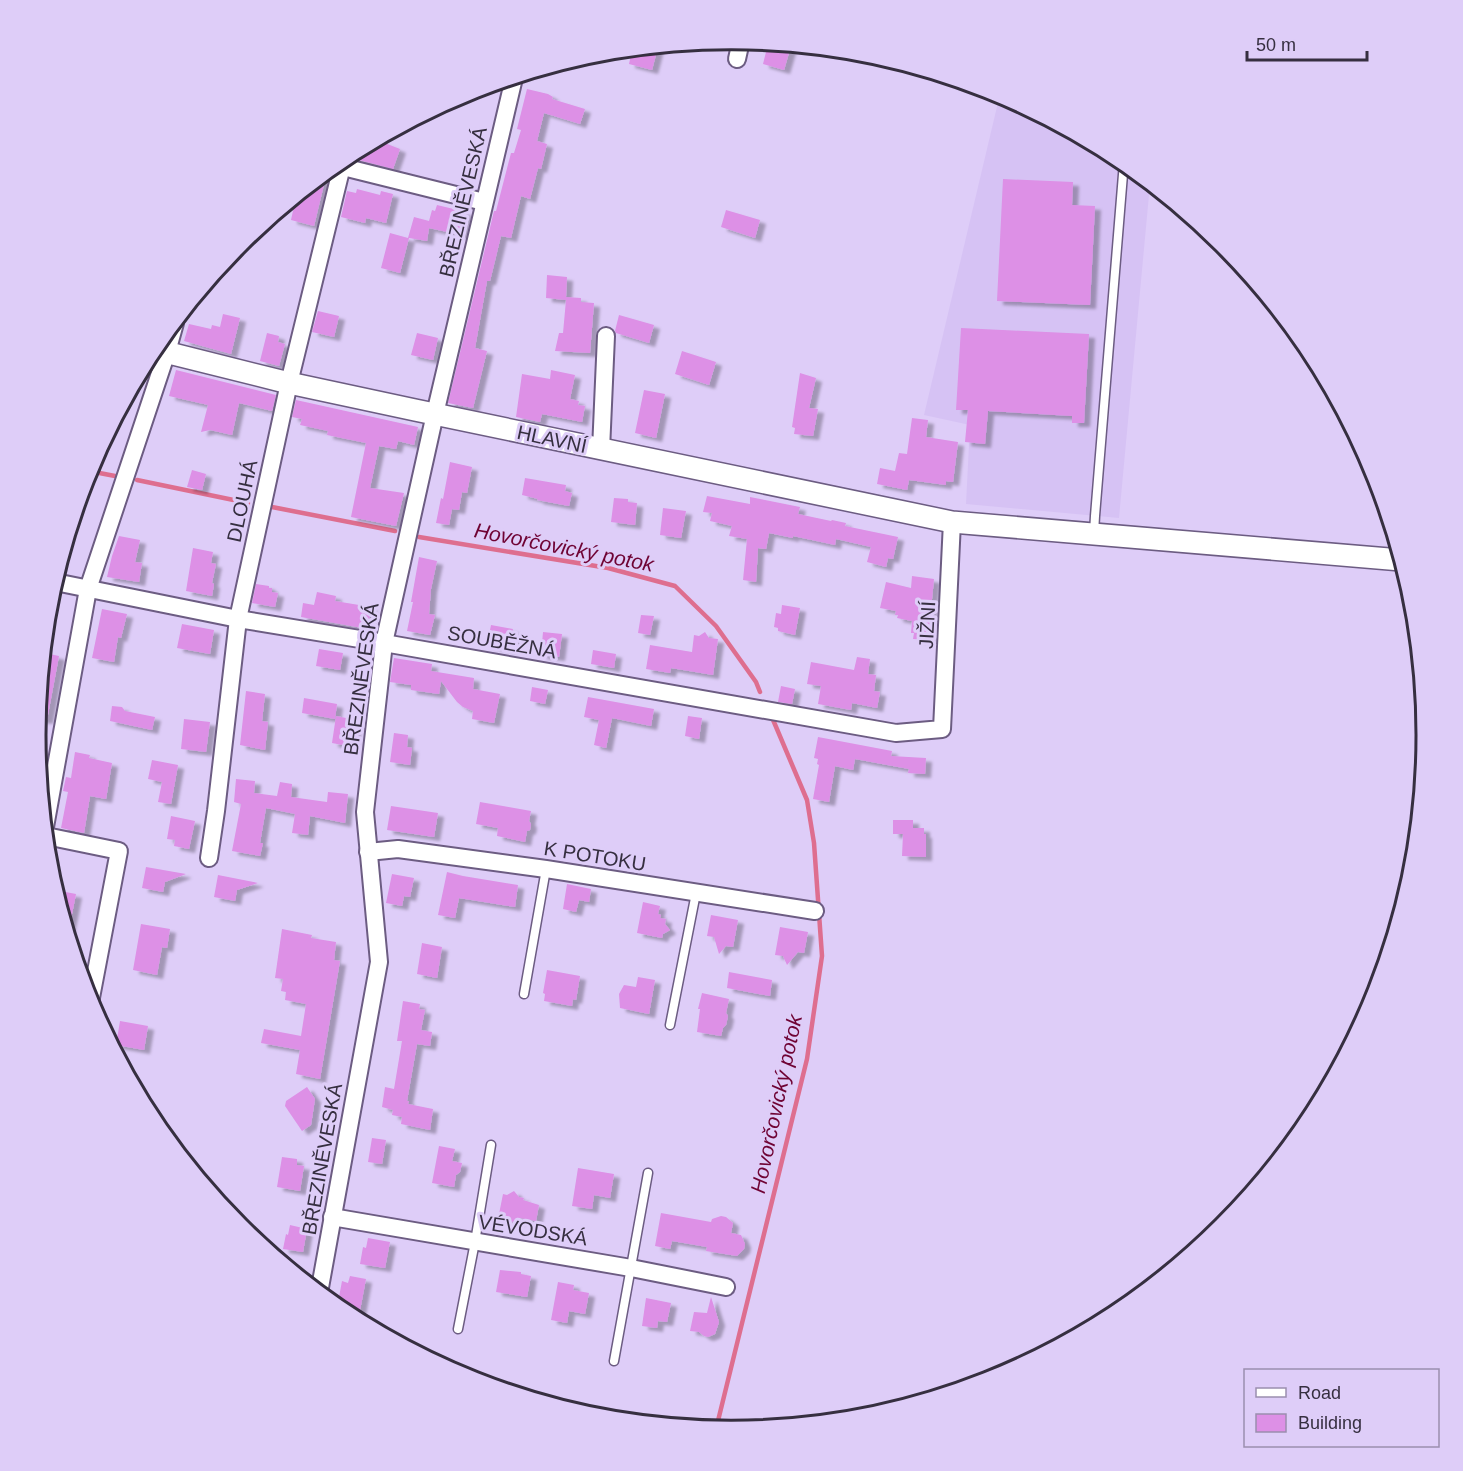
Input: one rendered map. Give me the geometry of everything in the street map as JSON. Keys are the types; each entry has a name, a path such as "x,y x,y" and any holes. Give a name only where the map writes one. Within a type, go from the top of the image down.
{"street":[{"path":"737,59 739,50"},
{"name":"BŘEZINĚVESKÁ","path":"321,1284 379,962 365,812 384,643 512,87"},
{"path":"350,167 484,202"},
{"name":"DLOUHÁ","path":"209,858 238,619 289,383 337,176"},
{"path":"601,450 606,336"},
{"name":"HLAVNÍ","path":"164,352 289,383 952,522 1393,559"},
{"path":"50,800 88,589 156,365"},
{"name":"JIŽNÍ","path":"942,729 952,522"},
{"name":"SOUBĚŽNÁ","path":"64,584 238,619 896,733 942,729"},
{"path":"54,838 119,851 94,984"},
{"name":"K POTOKU","path":"368,852 398,849 546,869 815,911"},
{"name":"VÉVODSKÁ","path":"332,1217 631,1268 726,1287"}],"lane":[{"path":"1095,534 1123,174"},
{"path":"524,994 546,869"},
{"path":"670,1025 696,893"},
{"path":"458,1329 491,1145"},
{"path":"614,1361 648,1173"}],"shaded area":[{"path":"997,105 1074,142 1149,192 1119,518 966,504 970,425 924,415"}],"building":[{"path":"766,52 789,53 784,70 763,64"},
{"path":"656,55 652,70 629,64 630,58"},
{"path":"527,89 548,94 553,97 552,99 585,109 580,124 544,113 537,141 547,144 541,169 538,168 530,199 521,196 511,238 501,236 490,281 487,281 475,348 487,351 473,408 448,403 494,211 496,211 511,153 514,153 521,130 517,129"},
{"path":"386,144 400,149 393,169 360,160"},
{"path":"1003,179 1073,182 1072,205 1095,206 1090,305 997,301"},
{"path":"324,185 314,226 291,220 293,209"},
{"path":"357,189 380,195 381,191 393,194 386,223 366,218 365,223 341,217 347,191 356,193"},
{"path":"437,205 466,212 461,235 429,228 427,241 409,238 400,273 381,268 390,233 408,238 414,217 429,221 432,210 435,211"},
{"path":"726,210 760,220 755,238 721,227"},
{"path":"547,275 567,277 566,297 581,298 581,302 594,303 590,353 555,351 559,333 563,333 566,300 546,298"},
{"path":"318,311 339,316 334,337 312,332"},
{"path":"223,314 240,318 231,354 184,341 189,324 211,329 212,325 220,327"},
{"path":"619,315 654,325 649,343 616,333"},
{"path":"961,328 1089,334 1084,423 1072,423 1072,416 988,411 985,444 965,442 968,410 956,410"},
{"path":"267,333 279,336 278,342 285,344 279,366 260,361"},
{"path":"417,333 438,338 433,360 411,355"},
{"path":"682,351 716,362 709,385 675,374"},
{"path":"176,370 276,395 272,411 239,403 232,435 210,430 201,432 208,405 169,396"},
{"path":"551,370 575,375 570,399 579,401 578,405 585,406 582,422 542,414 540,422 516,417 522,374 550,379"},
{"path":"800,373 816,378 809,408 818,409 813,436 794,434 795,428 792,427"},
{"path":"644,390 665,394 656,438 635,433"},
{"path":"296,400 418,427 414,445 398,441 396,449 379,446 370,488 404,493 396,526 351,517 366,443 327,435 328,431 300,425 302,419 292,417"},
{"path":"912,418 928,420 926,437 958,442 953,482 946,481 946,485 909,480 907,490 877,484 880,468 895,471 899,453 907,454"},
{"path":"450,462 472,467 467,493 462,492 459,510 452,509 449,525 436,523"},
{"path":"192,470 206,474 202,490 187,487"},
{"path":"525,478 566,485 565,491 572,493 569,506 522,495"},
{"path":"707,496 750,504 750,497 800,507 798,514 846,523 845,526 898,537 893,559 888,558 886,567 867,562 871,547 836,539 835,545 769,533 766,549 758,548 756,582 743,580 747,539 729,536 732,526 710,521 712,513 703,512"},
{"path":"614,498 628,499 628,502 637,503 635,525 611,522"},
{"path":"663,508 686,511 681,538 660,535"},
{"path":"119,536 140,540 135,562 142,563 139,582 107,577"},
{"path":"193,548 213,552 211,563 216,564 212,596 186,591"},
{"path":"419,557 437,561 431,589 429,614 435,615 430,635 407,631"},
{"path":"912,576 934,579 928,640 913,639 912,621 897,618 896,611 880,608 886,582 911,588"},
{"path":"256,584 269,586 272,592 278,593 275,607 252,603"},
{"path":"317,592 336,596 335,601 371,607 368,629 301,617 303,603 314,605"},
{"path":"782,605 800,608 795,635 778,631 778,628 774,627 776,613 781,614"},
{"path":"102,609 127,614 121,638 118,637 114,662 92,658"},
{"path":"641,615 654,616 650,635 638,633"},
{"path":"182,624 214,630 210,654 177,648"},
{"path":"491,625 513,629 512,632 515,633 512,650 487,645"},
{"path":"543,632 562,634 559,657 541,655"},
{"path":"705,632 709,638 718,639 713,675 671,668 670,673 646,669 650,645 692,652 694,635 699,636"},
{"path":"319,649 343,653 340,670 316,666"},
{"path":"593,650 616,654 614,668 591,664"},
{"path":"51,654 59,656 47,720 48,691"},
{"path":"857,657 870,659 868,674 876,675 874,691 880,692 877,708 852,703 851,710 818,704 821,686 807,684 811,662 854,670"},
{"path":"394,658 432,664 431,671 474,678 473,689 500,694 494,723 472,719 473,711 457,702 441,681 439,694 411,690 411,685 390,682"},
{"path":"781,686 795,689 792,704 778,702"},
{"path":"532,687 548,690 545,704 530,701"},
{"path":"246,691 265,694 262,721 268,722 265,750 240,745"},
{"path":"588,697 654,709 651,726 612,718 606,748 594,745 599,720 584,717"},
{"path":"304,698 337,704 335,719 302,713"},
{"path":"112,706 155,717 152,730 110,721"},
{"path":"336,716 356,720 353,747 332,743"},
{"path":"688,716 702,718 699,739 685,736"},
{"path":"184,719 210,722 206,752 181,749"},
{"path":"394,733 408,735 407,747 412,748 410,765 390,762"},
{"path":"818,737 892,751 891,756 926,758 925,774 908,773 909,769 855,759 853,770 835,766 829,802 813,799 819,765 817,764 818,759 814,758"},
{"path":"75,752 112,763 106,799 90,796 84,833 61,828 68,792 63,791 66,777 71,778"},
{"path":"152,760 178,765 171,804 158,802 162,782 148,779"},
{"path":"236,779 255,781 254,793 277,796 280,782 292,784 291,797 327,802 328,792 348,794 345,823 310,816 308,835 292,833 295,814 266,808 260,856 232,851 241,804 234,802"},
{"path":"480,802 531,811 530,830 527,831 525,842 497,836 498,828 476,824"},
{"path":"391,806 438,813 434,837 387,830"},
{"path":"171,816 195,821 189,849 174,846 175,840 167,839"},
{"path":"893,820 913,820 913,828 924,828 926,857 902,856 903,834 893,834"},
{"path":"146,867 186,874 165,882 163,892 142,888"},
{"path":"447,872 518,885 515,907 459,898 455,918 438,915"},
{"path":"392,874 414,878 410,897 404,896 402,906 386,903"},
{"path":"218,875 258,883 237,890 235,901 214,897"},
{"path":"567,884 591,889 589,902 579,900 576,912 563,909"},
{"path":"65,892 76,894 71,917"},
{"path":"643,902 660,906 658,914 661,915 660,918 666,919 665,924 670,930 663,934 662,938 637,933"},
{"path":"711,915 738,920 733,947 726,946 719,954 714,937 707,936"},
{"path":"141,924 170,929 167,948 162,947 157,975 133,970"},
{"path":"780,927 808,932 804,953 798,952 787,965 783,956 775,955"},
{"path":"282,929 312,935 311,938 336,942 334,960 340,961 320,1079 296,1074 300,1050 261,1043 264,1029 301,1036 306,1004 285,1000 286,992 281,991 283,979 275,978"},
{"path":"422,943 442,947 437,978 417,974"},
{"path":"547,970 580,976 576,1000 573,999 572,1006 544,1001"},
{"path":"729,972 772,980 770,996 727,988"},
{"path":"638,977 655,980 649,1014 620,1008 619,994 624,985 636,987"},
{"path":"702,993 729,999 726,1013 728,1016 721,1036 697,1032 700,1009 698,1009"},
{"path":"403,1001 420,1004 419,1009 425,1010 421,1030 432,1032 430,1046 417,1044 407,1101 409,1101 408,1104 433,1109 430,1130 401,1124 402,1117 392,1115 393,1110 382,1107 385,1087 394,1089 402,1041 397,1041"},
{"path":"120,1021 148,1026 144,1050 121,1046 117,1038"},
{"path":"307,1087 315,1099 311,1125 302,1131 285,1106 286,1101"},
{"path":"372,1138 386,1140 382,1164 368,1162"},
{"path":"439,1146 455,1149 452,1161 462,1163 460,1172 456,1175 454,1187 432,1183"},
{"path":"282,1157 297,1159 297,1165 304,1166 300,1191 277,1187"},
{"path":"578,1168 614,1174 610,1198 594,1195 592,1209 572,1206"},
{"path":"514,1191 519,1197 524,1198 523,1200 539,1205 536,1221 520,1218 519,1222 514,1221 508,1225 503,1219 498,1219 503,1194 507,1195"},
{"path":"661,1213 711,1222 712,1219 721,1216 726,1217 733,1223 731,1233 741,1235 745,1244 744,1249 737,1256 706,1251 707,1247 672,1241 670,1249 655,1246"},
{"path":"290,1225 307,1229 303,1252 283,1249"},
{"path":"368,1238 390,1242 385,1268 360,1264 363,1247 366,1248"},
{"path":"500,1270 521,1272 521,1274 531,1276 527,1297 496,1292"},
{"path":"350,1276 366,1279 360,1311 339,1297 342,1281 348,1283"},
{"path":"558,1282 574,1285 573,1290 589,1293 585,1314 569,1311 567,1323 551,1320"},
{"path":"711,1297 719,1322 715,1334 708,1337 699,1332 690,1331 694,1312 707,1313"},
{"path":"646,1298 671,1303 667,1322 658,1321 657,1328 642,1326"}],"waterway":[{"name":"Hovorčovický potok","path":"99,473 115,476"},
{"name":"Hovorčovický potok","path":"137,480 248,503"},
{"name":"Hovorčovický potok","path":"272,507 395,531"},
{"name":"Hovorčovický potok","path":"419,537 608,568 675,586 716,626 756,682 760,692"},
{"name":"Hovorčovický potok","path":"718,1420 807,1059 822,956 814,843 807,800 771,715"}]}
